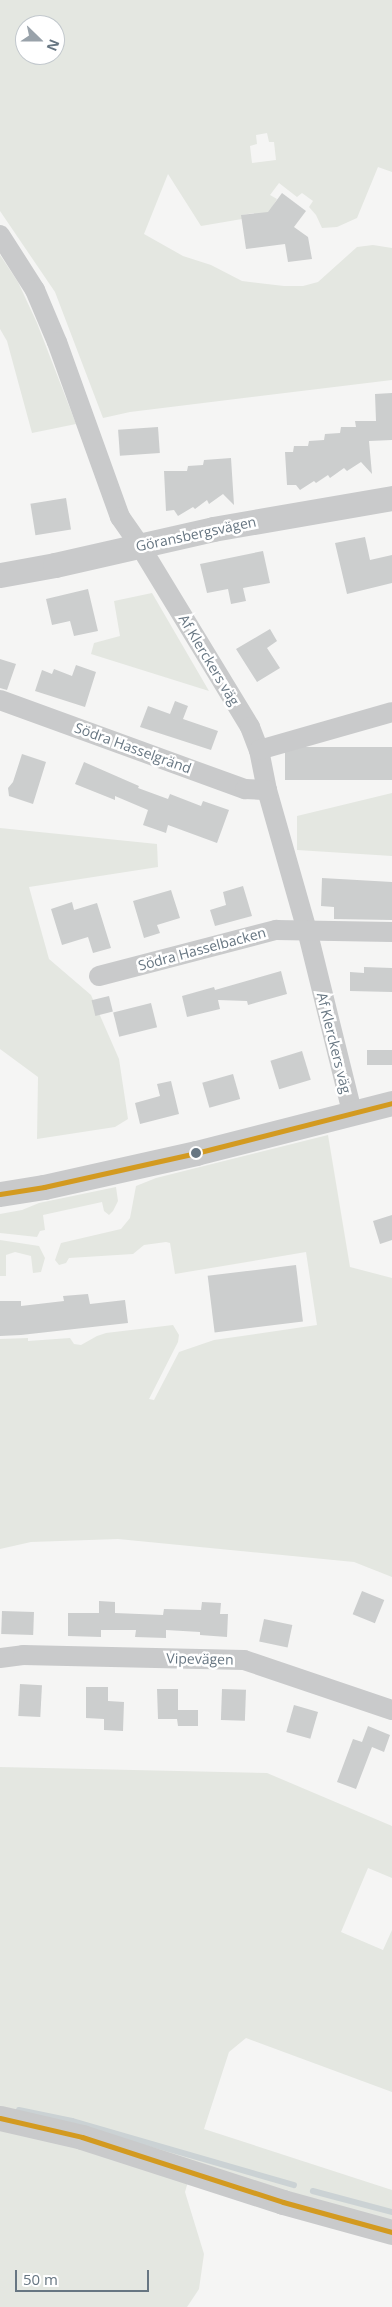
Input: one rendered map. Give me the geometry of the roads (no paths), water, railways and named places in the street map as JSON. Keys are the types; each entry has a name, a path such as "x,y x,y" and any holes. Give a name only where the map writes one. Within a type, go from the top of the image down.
{"street":[{"name":"Af Klerckers väg","path":"0,235 35,290 74,386 120,517 140,546 250,728 260,750 267,790 307,930 352,1112"},
{"name":"Göransbergsvägen","path":"0,575 213,529 392,498"},
{"name":"Södra Hasselgränd","path":"0,700 245,789 267,790"},
{"path":"260,750 392,712"},
{"name":"Södra Hasselbacken","path":"99,976 276,930 392,932"},
{"path":"0,1194 44,1187 196,1153 392,1102"},
{"name":"Vipevägen","path":"0,1658 23,1655 244,1660 392,1710"},
{"path":"0,2118 82,2137 283,2202 392,2232"}],"waterway":[{"path":"19,2110 72,2121 294,2185"},
{"path":"313,2191 392,2212"}]}
